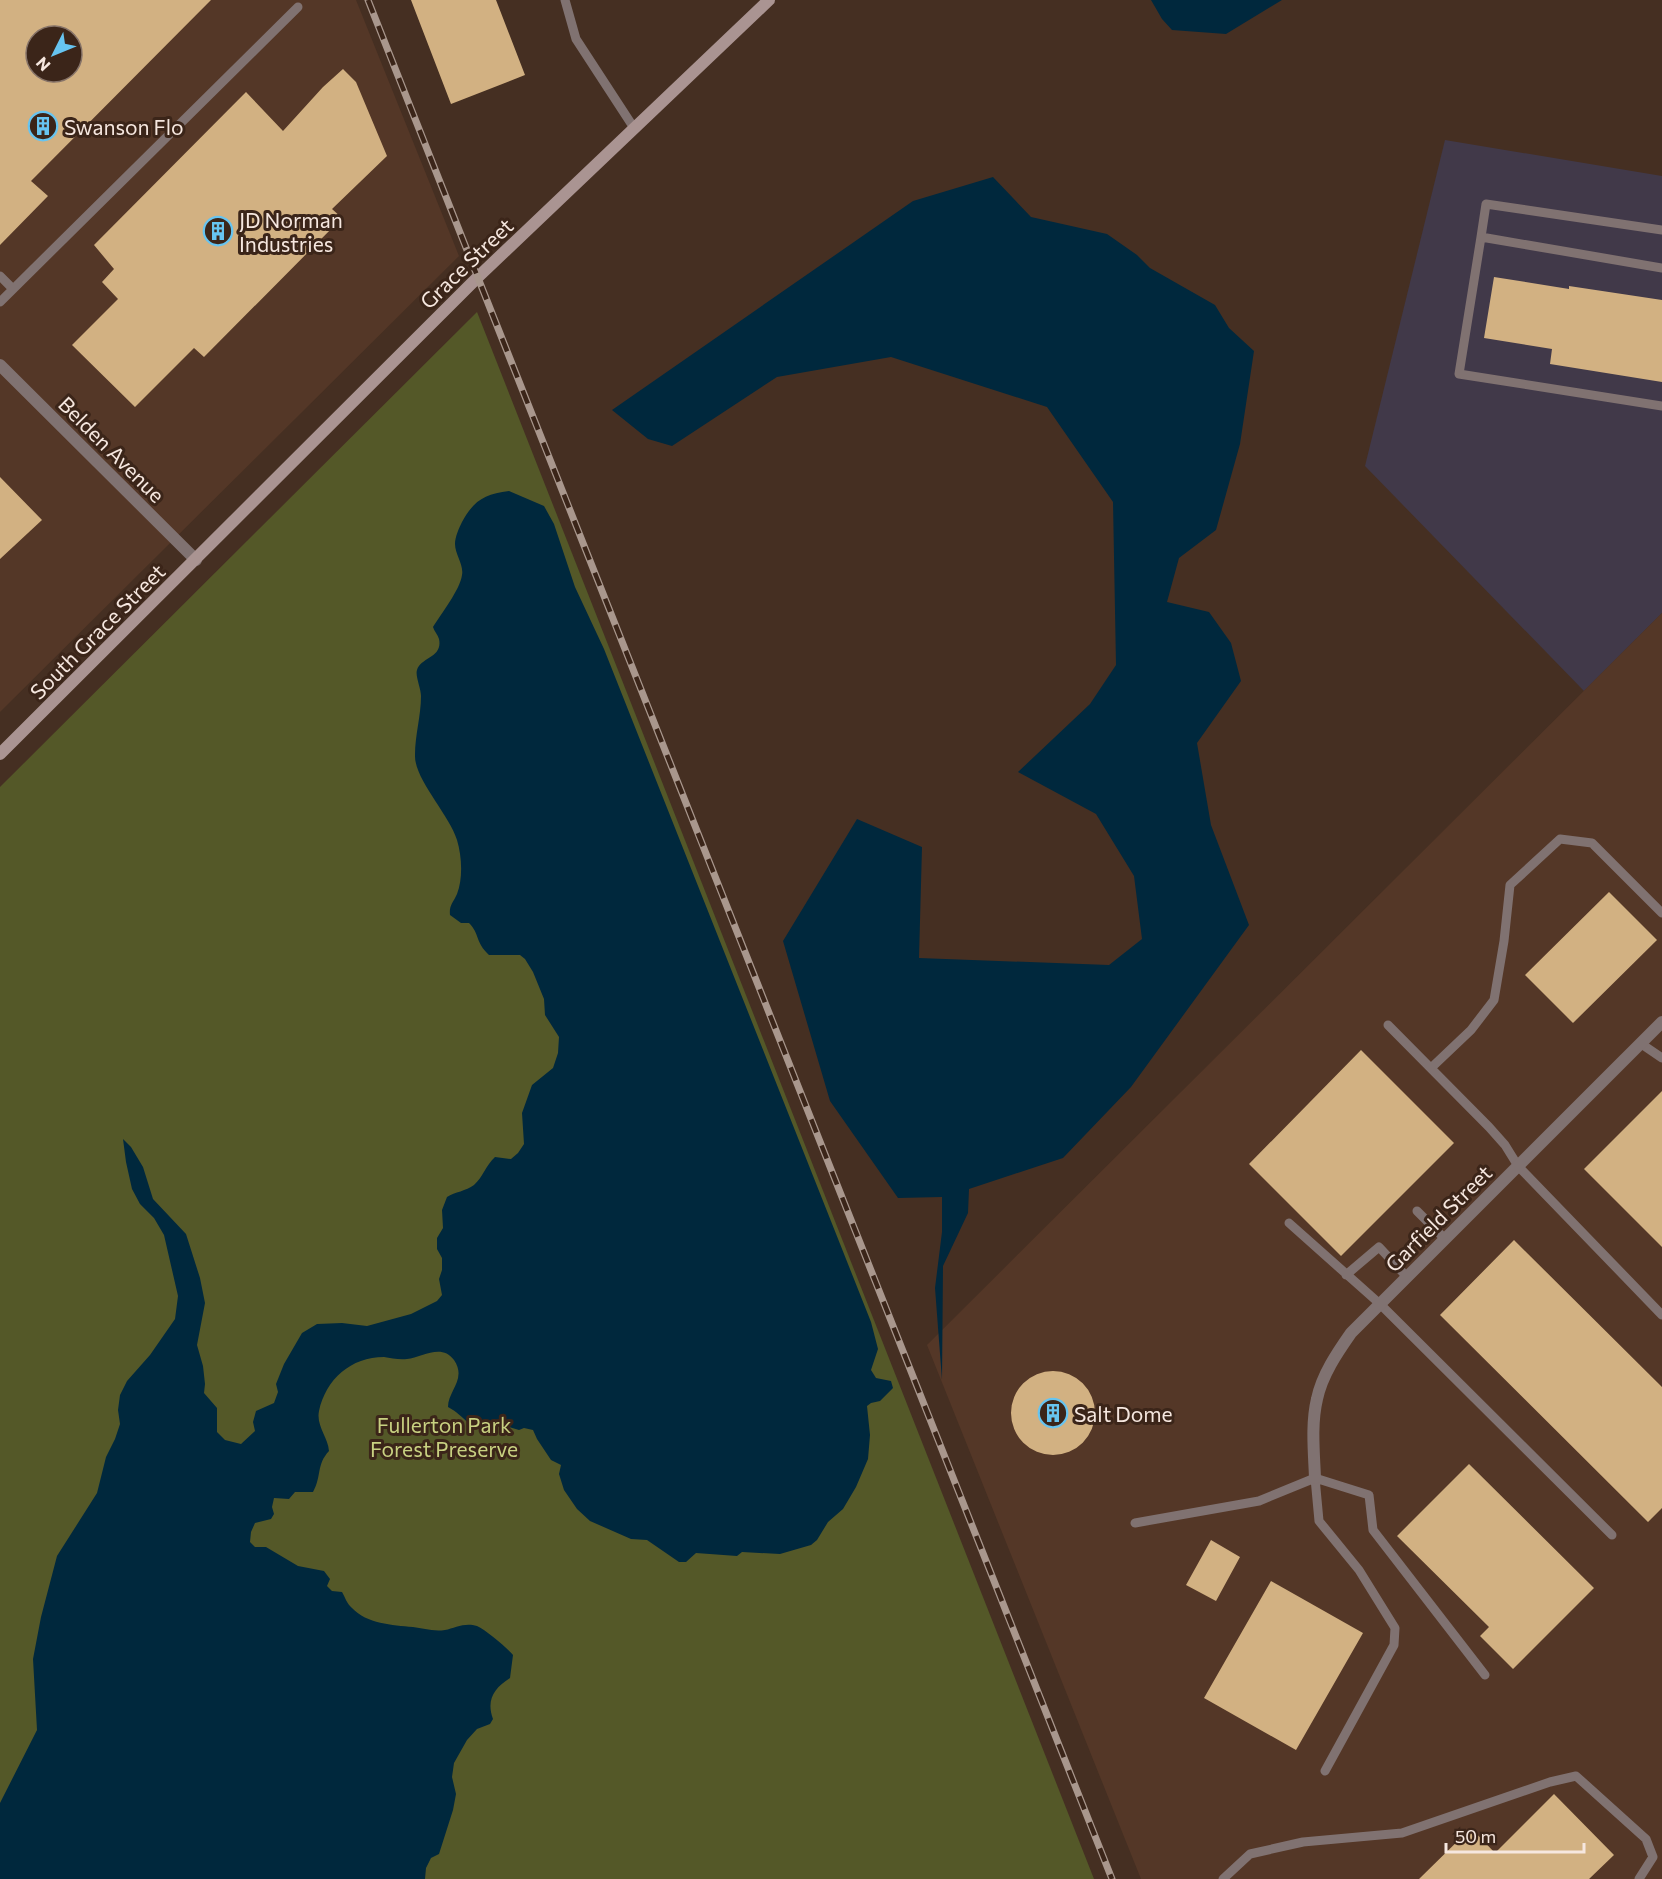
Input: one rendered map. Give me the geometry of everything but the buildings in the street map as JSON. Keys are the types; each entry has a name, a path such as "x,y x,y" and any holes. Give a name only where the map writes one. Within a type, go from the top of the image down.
{"street":[{"name":"Grace Street","path":"196,560 478,277 769,0"},
{"name":"Belden Avenue","path":"0,365 196,560"},
{"name":"South Grace Street","path":"0,754 196,560"},
{"name":"Garfield Street","path":"1315,1478 1314,1415 1317,1397 1337,1353 1351,1333 1662,1022"}],"lane":[{"path":"565,0 576,39 634,128"},
{"path":"0,302 298,7"},
{"path":"1662,230 1486,204 1459,374 1662,406"},
{"path":"1481,237 1662,268"},
{"path":"0,276 13,290"},
{"path":"1431,1068 1471,1030 1494,1000 1510,885 1560,839 1592,843 1662,913"},
{"path":"1388,1024 1505,1145 1518,1166 1662,1315"},
{"path":"1640,1043 1662,1058"},
{"path":"1417,1211 1445,1239"},
{"path":"1289,1223 1380,1304 1612,1535"},
{"path":"1346,1275 1379,1247 1407,1277"},
{"path":"1315,1478 1319,1521 1359,1570 1395,1628 1394,1645 1324,1771"},
{"path":"1135,1523 1259,1501 1315,1478 1369,1495 1373,1530 1485,1675"},
{"path":"1223,1879 1250,1854 1303,1842 1401,1833 1550,1782 1576,1776 1646,1839 1653,1857 1640,1879"}],"shaded area":[{"path":"0,0 356,0 459,256 0,712"},
{"path":"1445,140 1662,176 1662,613 1584,691 1365,466"},
{"path":"1662,613 1662,1879 1141,1879 927,1345"}],"green space":[{"name":"Fullerton Park Forest Preserve","path":"477,312 1094,1879 0,1879 0,787"}],"water":[{"path":"1151,0 1282,0 1226,34 1172,30 1162,19"},
{"path":"993,177 1031,217 1107,234 1137,255 1150,268 1215,305 1229,328 1254,351 1240,444 1216,530 1179,558 1167,602 1209,612 1231,643 1241,681 1197,743 1211,825 1249,925 1131,1087 1063,1158 969,1189 968,1213 943,1266 942,1380 935,1288 942,1232 942,1197 898,1198 830,1101 783,941 857,819 922,847 919,958 1109,965 1142,939 1134,876 1096,814 1018,772 1090,704 1116,665 1113,502 1047,407 891,357 777,377 672,446 648,439 612,410 913,201"},
{"path":"509,491 544,506 554,524 575,587 604,649 871,1322 878,1349 871,1370 876,1378 891,1381 893,1388 880,1401 867,1406 870,1435 868,1459 843,1509 828,1522 817,1540 811,1545 780,1554 742,1552 737,1556 696,1553 686,1562 679,1562 647,1540 631,1539 590,1521 577,1509 564,1490 559,1474 561,1465 551,1460 533,1430 509,1427 501,1420 490,1429 476,1427 448,1407 459,1373 454,1360 449,1355 444,1352 432,1352 407,1359 384,1357 361,1361 342,1372 327,1389 322,1399 319,1422 329,1451 322,1461 313,1492 295,1492 289,1499 274,1498 272,1507 274,1514 271,1519 255,1523 250,1542 255,1547 266,1547 298,1566 324,1571 330,1579 327,1586 332,1591 342,1592 350,1606 372,1621 436,1631 473,1625 496,1639 513,1655 510,1678 496,1690 491,1700 493,1719 490,1724 477,1729 467,1740 454,1763 452,1777 456,1794 453,1810 439,1854 431,1858 426,1868 425,1879 0,1879 0,1803 37,1730 33,1659 57,1556 97,1493 106,1457 120,1424 118,1410 120,1395 127,1381 150,1355 175,1319 178,1296 164,1235 154,1218 140,1204 132,1189 123,1139 131,1147 143,1167 153,1199 186,1234 200,1278 205,1303 197,1345 203,1366 204,1393 217,1408 217,1432 225,1440 241,1444 255,1431 253,1422 256,1411 274,1403 278,1392 276,1384 284,1364 302,1333 317,1324 342,1323 367,1326 411,1314 437,1301 442,1295 439,1279 442,1258 437,1249 437,1238 443,1228 442,1210 447,1197 474,1185 495,1157 511,1159 518,1153 524,1144 522,1113 532,1085 553,1068 558,1053 559,1037 545,1015 544,999 525,959 520,955 489,955 469,923 461,923 450,915 460,881 459,847 453,830 420,775 415,755 421,696 417,670 438,650 439,639 433,627 461,581 462,567 455,544 457,533 466,514 476,503 487,496"}],"railway":[{"path":"368,0 1112,1879"}],"place":[{"name":"Swanson Flo","path":"43,126"},
{"name":"JD Norman Industries","path":"218,231"},
{"name":"Salt Dome","path":"1053,1413"}]}
